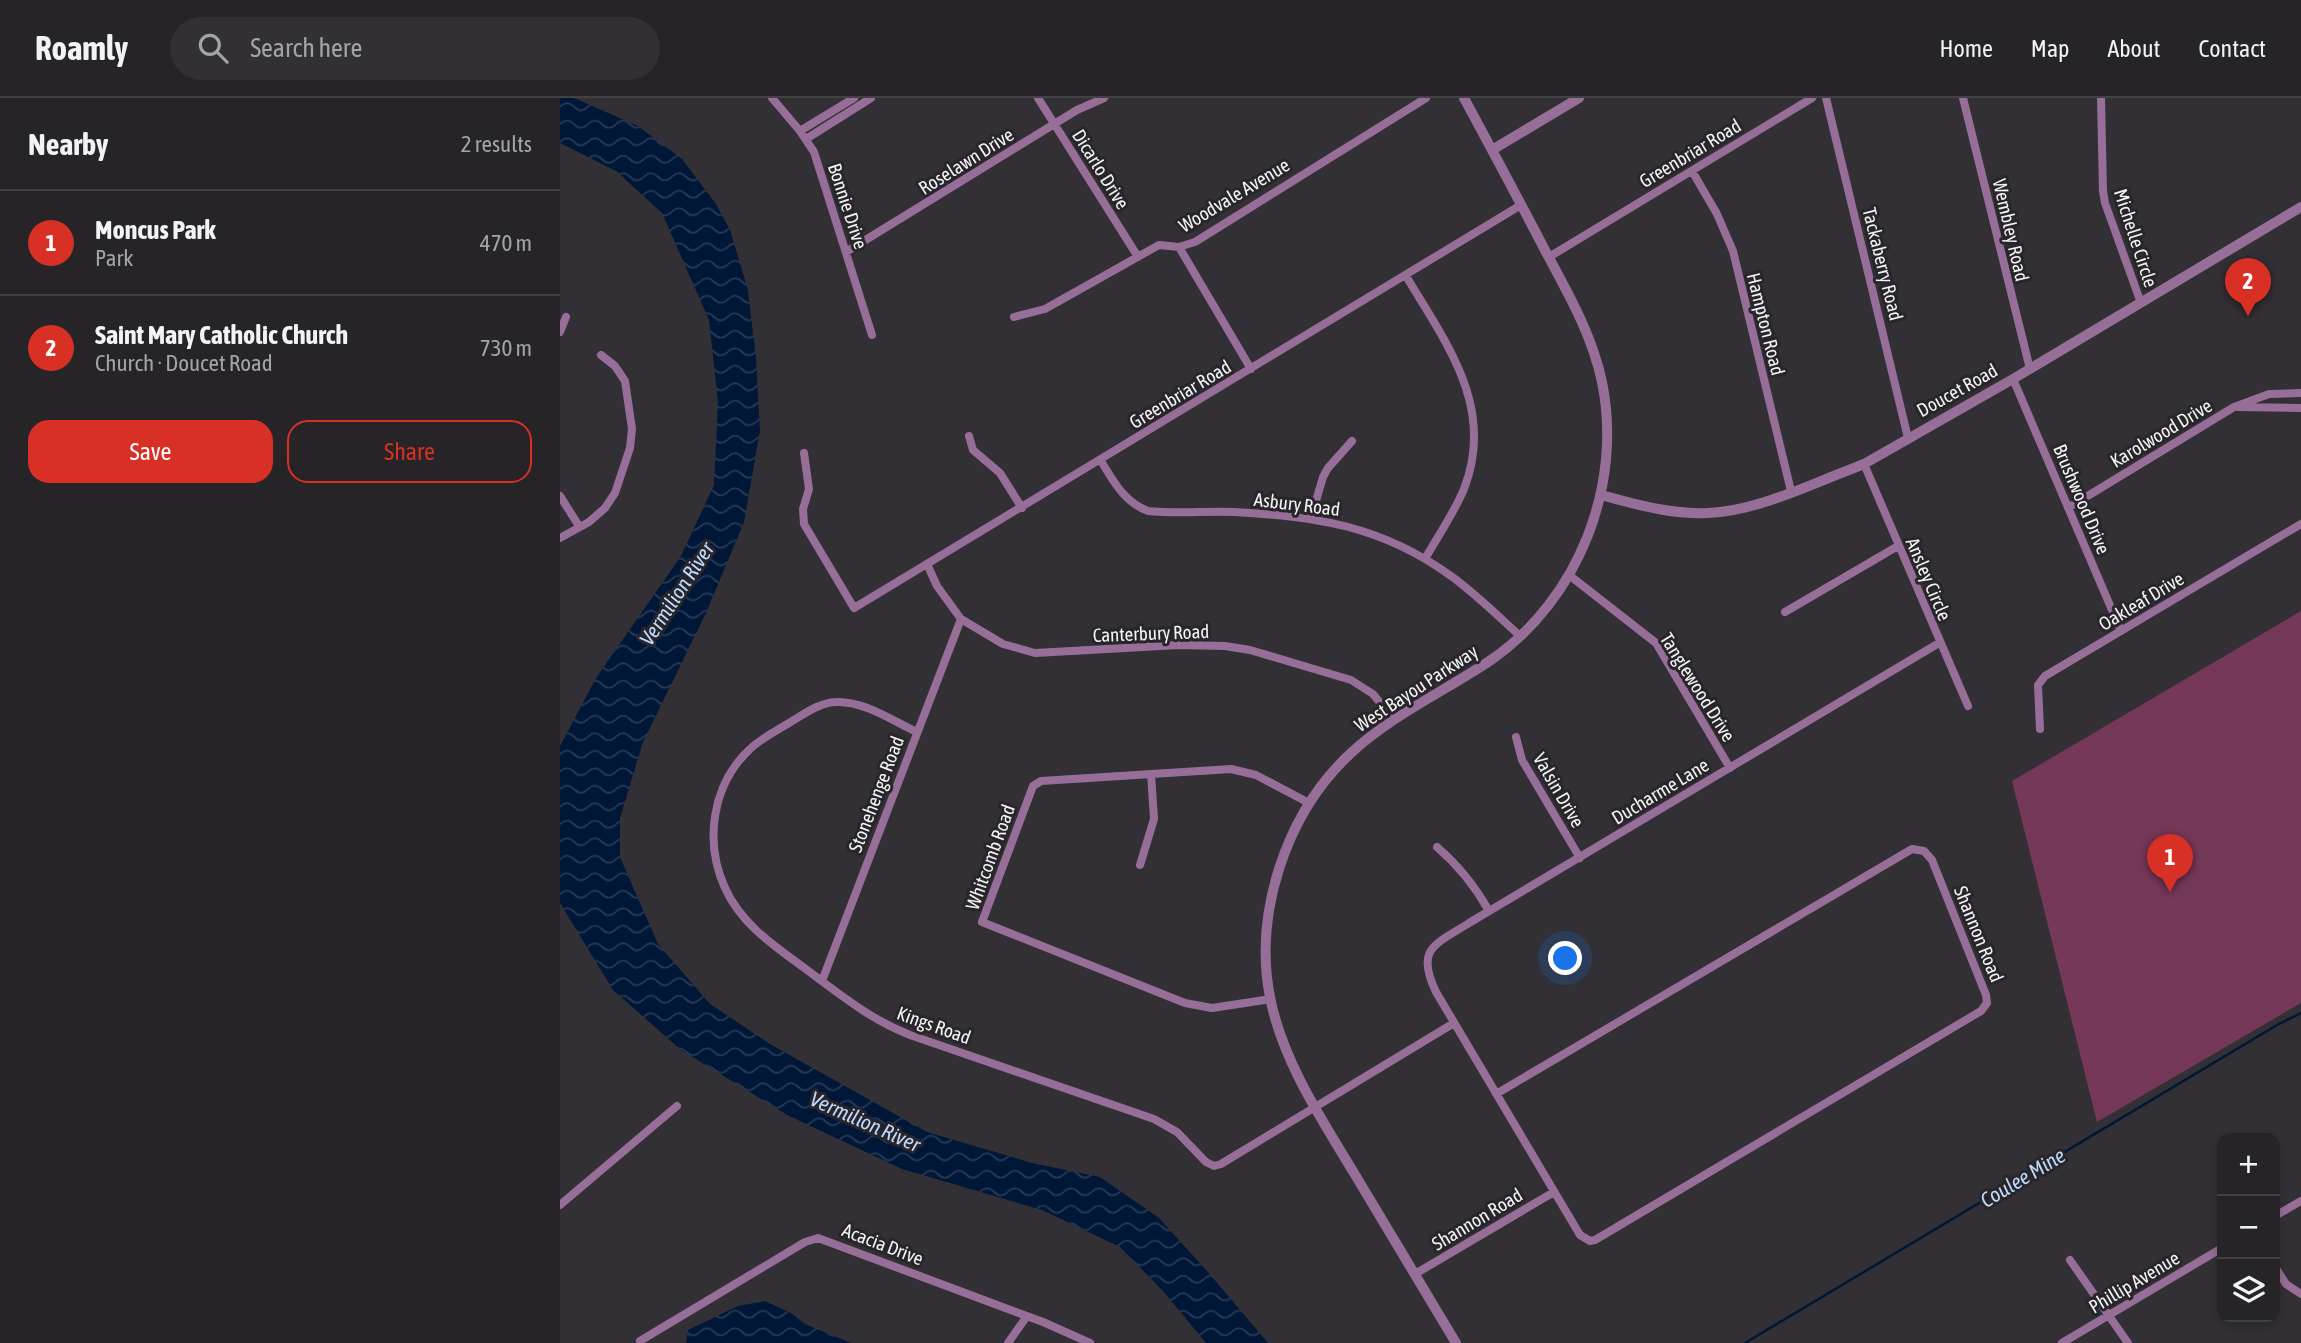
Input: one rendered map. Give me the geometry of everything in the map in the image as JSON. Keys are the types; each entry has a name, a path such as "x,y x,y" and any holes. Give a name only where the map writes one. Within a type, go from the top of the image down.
{"street":[{"name":"Bonnie Drive","path":"772,98 803,135 822,174 872,335"},
{"path":"803,135 854,98"},
{"path":"803,135 871,98"},
{"name":"Dicarlo Drive","path":"1038,98 1138,257"},
{"name":"Roselawn Drive","path":"846,252 1084,106 1104,98"},
{"name":"Woodvale Avenue","path":"1014,317 1045,309 1162,244 1179,247 1195,242 1426,98"},
{"name":"West Bayou Parkway","path":"1456,1343 1315,1107 1287,1054 1271,999 1267,941 1271,901 1288,845 1309,803 1341,762 1362,743 1492,659 1520,636 1545,610 1569,575 1587,540 1601,495 1607,428 1602,383 1588,335 1464,98"},
{"path":"1492,150 1578,98"},
{"name":"Greenbriar Road","path":"1549,257 1811,98"},
{"name":"Tackaberry Road","path":"1826,98 1908,438"},
{"name":"Wembley Road","path":"1963,98 2029,369"},
{"name":"Michelle Circle","path":"2101,98 2105,203 2141,303"},
{"name":"Hampton Road","path":"1692,171 1717,214 1733,251 1791,491"},
{"name":"Greenbriar Road","path":"804,453 809,484 803,509 804,524 854,608 1521,205"},
{"name":"Doucet Road","path":"1601,495 1676,512 1707,513 1752,505 1864,464 2013,379 2301,207"},
{"path":"1179,247 1251,369"},
{"path":"1406,276 1457,362 1469,394 1474,428 1473,455 1464,488 1425,559"},
{"path":"560,332 566,317"},
{"path":"560,538 597,516 611,501 630,448 632,435 625,381 615,366 601,355"},
{"name":"Brushwood Drive","path":"2013,379 2121,631"},
{"name":"Karolwood Drive","path":"2068,508 2234,407 2269,394 2301,393"},
{"name":"Karolwood Drive","path":"2234,407 2301,408"},
{"path":"969,436 973,450 1000,473 1022,508"},
{"path":"1311,518 1323,477 1352,441"},
{"name":"Asbury Road","path":"1101,461 1125,498 1136,507 1148,511 1230,512 1311,518 1363,531 1396,543 1425,559 1468,589 1520,636"},
{"name":"Ansley Circle","path":"1864,464 1968,706"},
{"path":"560,496 579,526"},
{"name":"Oakleaf Drive","path":"2040,729 2038,697 2042,678 2301,524"},
{"path":"1785,612 1898,546"},
{"name":"Canterbury Road","path":"927,564 937,586 961,619 1003,644 1035,653 1225,646 1274,656 1340,675 1364,686 1381,702 1394,720"},
{"name":"Tanglewood Drive","path":"1569,575 1656,643 1730,768"},
{"name":"Stonehenge Road","path":"822,981 961,619"},
{"name":"Ducharme Lane","path":"1432,985 1426,961 1431,950 1440,941 1939,643"},
{"name":"Kings Road","path":"917,732 849,703 825,704 752,747 733,770 719,798 713,823 714,855 721,878 738,912 755,930 858,1008 893,1028 1161,1122 1185,1138 1211,1165 1221,1164 1454,1023"},
{"name":"Valsin Drive","path":"1516,737 1522,760 1580,858"},
{"name":"Whitcomb Road","path":"1271,999 1212,1008 1185,1003 982,922 1032,786 1041,781 1219,769 1244,771 1268,780 1309,803"},
{"path":"1140,865 1154,819 1151,774"},
{"path":"1437,847 1459,865 1489,911"},
{"name":"Shannon Road","path":"1432,985 1454,1023 1496,1094 1554,1192 1580,1235 1587,1240 1595,1240 1981,1011 1987,1003 1986,995 1932,860 1917,849 1907,850 1496,1094"},
{"path":"560,1205 677,1106"},
{"name":"Shannon Road","path":"1415,1274 1554,1192"},
{"path":"2280,1213 2301,1201"},
{"name":"Acacia Drive","path":"640,1341 815,1238 825,1239 1027,1316 1090,1343"},
{"name":"Phillip Avenue","path":"2062,1343 2217,1251"},
{"path":"2070,1260 2128,1343"},
{"path":"2280,1275 2286,1284 2301,1294"},
{"path":"1008,1343 1027,1316"}],"shaded area":[{"path":"2301,611 2301,1003 2097,1122 2012,781"}],"water":[{"name":"Vermilion River","path":"560,98 574,98 638,126 682,159 716,204 730,230 748,290 756,359 760,431 744,522 706,613 643,742 620,818 620,857 658,944 710,1004 770,1044 927,1132 1032,1163 1100,1177 1159,1218 1268,1343 1206,1343 1163,1291 1120,1247 1042,1210 902,1169 789,1116 681,1050 613,990 560,903 560,746 596,678 681,556 714,485 718,402 709,320 662,213 616,171 560,143"},
{"path":"765,1301 791,1313 805,1324 851,1343 686,1343 688,1330 738,1306"}],"waterway":[{"name":"Coulee Mine","path":"1745,1343 2301,1013"}],"place":[{"name":"Saint Mary Catholic Church","path":"2248,316"},
{"name":"Moncus Park","path":"2170,892"}]}
